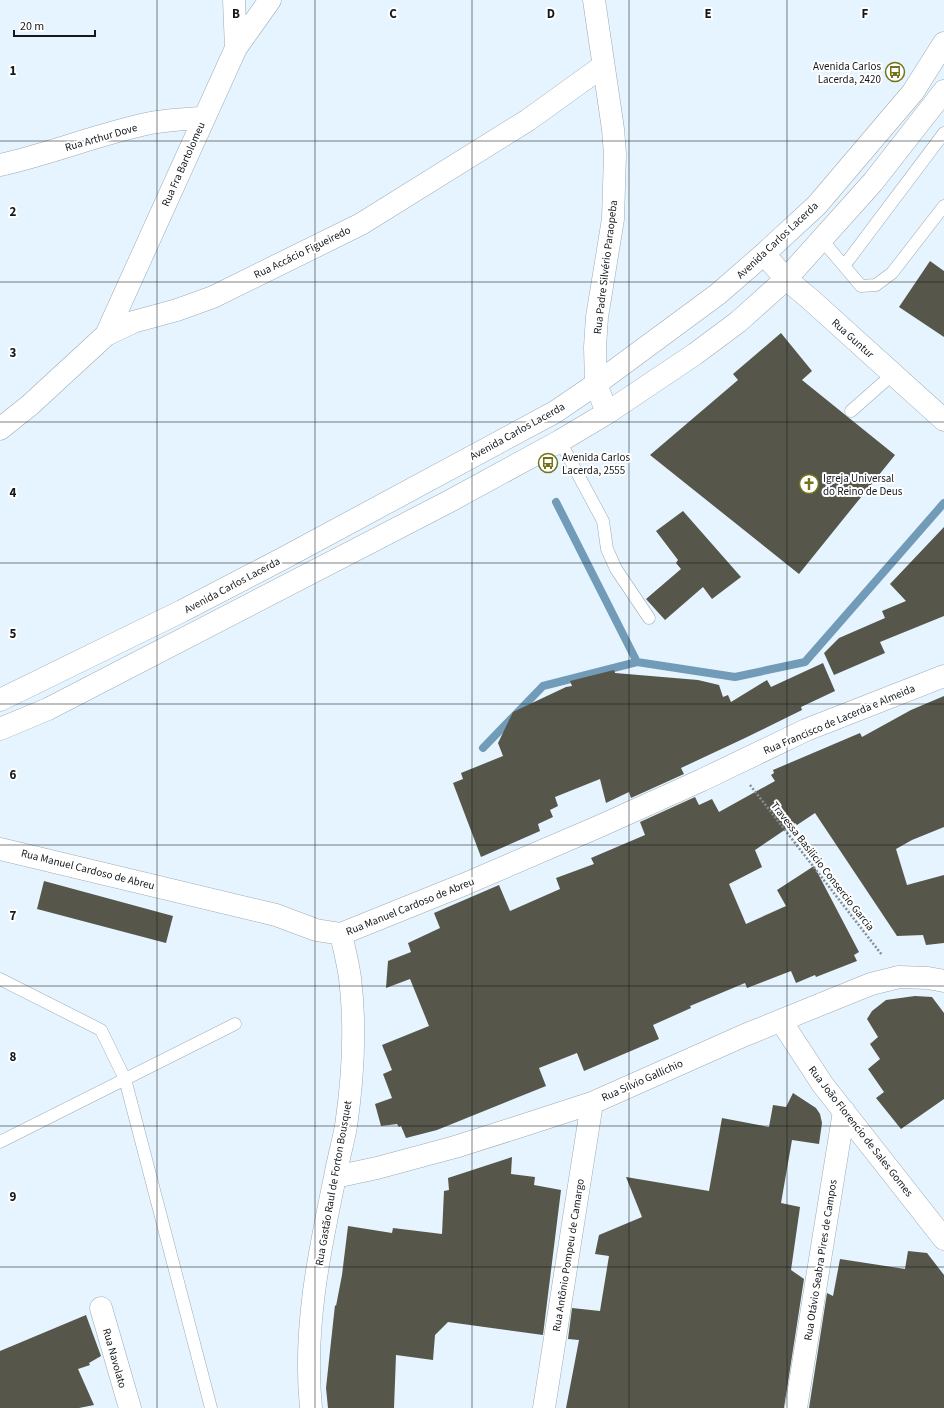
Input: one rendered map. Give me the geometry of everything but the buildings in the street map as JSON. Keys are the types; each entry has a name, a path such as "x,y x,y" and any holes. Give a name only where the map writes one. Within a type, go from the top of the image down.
{"street":[{"path":"234,0 236,48"},
{"name":"Rua Fra Bartolomeu","path":"106,334 236,48 270,0"},
{"name":"Rua Padre Silvério Paraopeba","path":"594,0 613,129 615,154 613,219 597,317 595,340 596,384 607,413"},
{"name":"Avenida Carlos Lacerda","path":"0,700 182,611 282,559 555,412 596,384 718,294 817,205 913,92 944,43"},
{"name":"Rua Accácio Figueiredo","path":"0,429 30,405 106,334 133,322 177,310 213,297 361,224 528,120 603,66"},
{"path":"0,729 48,709 102,682 560,442 607,413 695,354 738,322 786,279 873,182 944,92"},
{"name":"Rua Arthur Dove","path":"0,165 26,159 73,144 146,124 204,118"},
{"name":"Rua Guntur","path":"764,254 786,279 944,420"},
{"name":"Rua Francisco de Lacerda e Almeida","path":"734,764 806,730 944,676"},
{"name":"Rua Manuel Cardoso de Abreu","path":"0,849 268,914 316,930 341,934 465,884 600,826 734,764"},
{"name":"Rua Gastão Raul de Forton Bousquet","path":"311,1408 309,1339 316,1277 346,1128 352,1069 353,1025 350,978 341,934"},
{"name":"Rua Silvio Gallichio","path":"335,1177 377,1168 455,1146 515,1128 592,1102 871,984 899,977 928,978 944,981"},
{"name":"Rua João Florencio de Sales Gomes","path":"781,1021 823,1085 944,1240"},
{"name":"Rua Antônio Pompeu de Camargo","path":"544,1408 592,1102"},
{"name":"Rua Otávio Seabra Pires de Campos","path":"796,1408 844,1111"},
{"name":"Rua Navolato","path":"101,1308 130,1408"}],"lane":[{"path":"844,266 944,133"},
{"path":"822,240 861,286 876,285 892,273 944,206"},
{"path":"851,411 893,374"},
{"path":"560,442 603,521 607,549 616,569 649,618"},
{"path":"0,978 101,1030 125,1079 211,1408"},
{"path":"0,1142 235,1024"}],"path":[{"name":"Travessa Basilicio Consercio Garcia","path":"734,764 899,977"}],"waterway":[{"path":"556,502 637,662 735,677 805,662 944,503"},
{"path":"483,748 543,686 637,662"}],"place":[{"name":"Avenida Carlos Lacerda, 2420","path":"895,72"},
{"name":"Avenida Carlos Lacerda, 2555","path":"548,463"},
{"name":"Igreja Universal do Reino de Deus","path":"809,484"}]}
